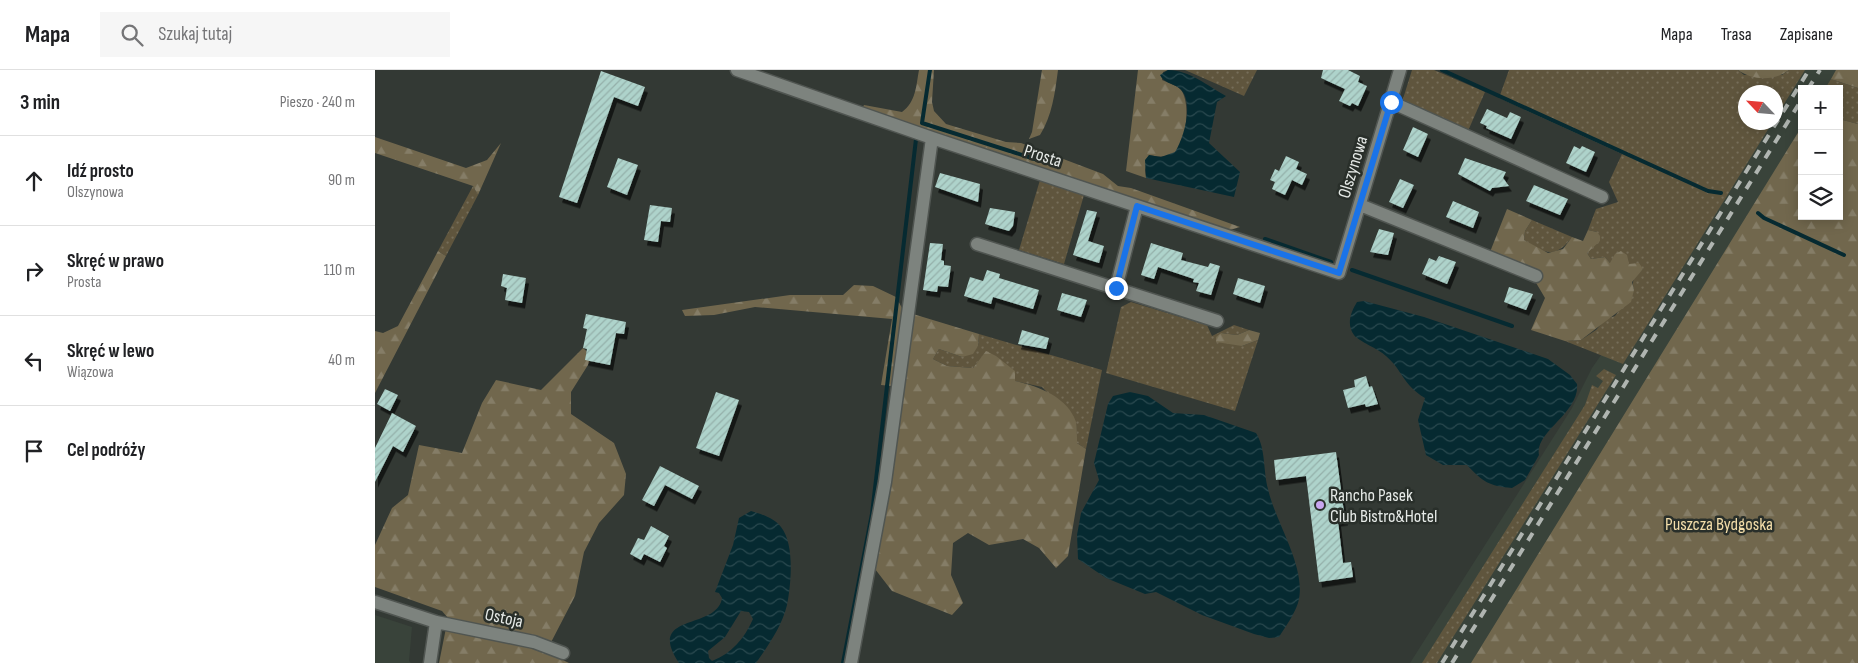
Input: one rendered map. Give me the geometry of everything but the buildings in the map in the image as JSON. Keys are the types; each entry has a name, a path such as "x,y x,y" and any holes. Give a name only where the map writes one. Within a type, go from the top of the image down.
{"street":[{"name":"Prosta","path":"737,70 933,138 1339,273"},
{"name":"Olszynowa","path":"1339,273 1400,70"},
{"path":"1391,102 1603,197"},
{"path":"851,663 885,482 933,138"},
{"path":"1360,205 1536,276"},
{"path":"1116,288 1137,206"},
{"path":"977,244 1217,321"},
{"name":"Ostoja","path":"375,602 436,622 533,642 563,653"},
{"path":"431,663 436,622"}],"shaded area":[{"path":"1185,70 1257,70 1244,96"},
{"path":"1412,70 1434,70 1485,92 1468,131 1402,102"},
{"path":"1509,70 1738,70 1744,75 1782,75 1789,70 1805,70 1783,106 1783,85 1738,85 1738,130 1768,130 1623,364 1565,341 1581,340 1596,330 1606,319 1615,316 1634,290 1634,278 1643,269 1629,264 1610,263 1605,257 1591,259 1587,253 1592,246 1597,232 1588,230 1596,209 1618,202 1609,182 1622,154 1499,98"},
{"path":"1789,70 1841,70 1832,85 1798,85 1798,142 1485,663 1410,663 1572,408 1592,368 1715,192 1753,130 1783,130 1783,85 1779,85"},
{"path":"1831,79 1858,88 1858,124 1843,120 1843,85 1827,85"},
{"path":"1040,180 1084,195 1064,264 1019,250"},
{"path":"473,186 478,195 446,256 438,251"},
{"path":"1532,220 1572,237 1561,249 1550,252 1538,249 1524,240 1525,231"},
{"path":"1131,302 1207,325 1212,336 1234,325 1249,330 1237,335 1221,333 1242,346 1258,340 1235,411 1106,373 1121,307"},
{"path":"979,334 1102,370 1086,449 1077,443 1076,423 1042,387 1015,381 986,352 973,368 947,366 933,359 939,349 962,357 978,346"},
{"path":"1604,369 1616,375 1437,663 1422,663 1585,405 1592,385 1598,388 1603,381 1596,376"},
{"path":"375,615 412,627 409,661 411,663 375,663"}],"green space":[{"path":"919,70 934,70 932,102 934,111 946,124 1006,142 1021,143 1103,174 1118,186 1131,188 1240,227 1230,230 862,109 864,105 902,112 913,99"},
{"path":"1042,70 1058,70 1054,96 1050,112 1040,135 1029,139 1032,132"},
{"path":"1138,70 1168,70 1163,72 1162,80 1180,89 1186,102 1185,131 1179,147 1175,152 1166,156 1149,155 1145,170 1146,178 1126,171"},
{"path":"1738,70 1789,70 1771,78 1757,78"},
{"path":"1836,70 1858,70 1858,88 1831,79"},
{"name":"Puszcza Bydgoska","path":"1843,120 1858,124 1858,663 1471,663 1798,132 1798,220 1843,220"},
{"path":"375,137 466,168 487,160 501,143 478,195 473,186 375,153"},
{"path":"1507,209 1532,220 1525,231 1524,240 1548,253 1563,249 1572,237 1583,241 1588,230 1597,232 1600,236 1600,241 1587,253 1591,259 1605,257 1610,263 1615,254 1621,251 1627,255 1629,264 1639,263 1643,269 1632,282 1634,290 1631,302 1581,340 1565,341 1531,330 1545,298 1535,281 1490,252"},
{"path":"438,251 446,256 375,393 375,331 383,333 398,326"},
{"path":"854,285 873,286 896,297 902,308 892,386 881,385 892,319 755,307 714,315 685,316 682,310 790,295 843,295"},
{"path":"913,314 979,334 978,346 973,354 962,357 939,349 933,359 947,366 973,368 986,351 996,356 1015,371 1015,381 1051,394 1066,406 1076,422 1077,443 1086,449 1068,556 1056,568 1039,548 1023,539 989,545 968,533 953,543 951,575 963,603 952,615 892,591 875,569 891,487"},
{"path":"1249,330 1260,333 1258,340 1242,346 1216,342 1216,337 1221,333 1237,335"},
{"path":"583,348 593,357 571,392 571,414 614,443 626,474 624,495 599,523 584,552 575,596 546,652 569,663 439,663 448,618 442,611 375,587 375,545 392,508 408,495 419,445 462,453 482,403 496,380 541,390"}],"water":[{"path":"1168,70 1191,76 1226,96 1217,102 1209,143 1240,172 1234,197 1146,178 1145,160 1149,155 1161,157 1175,152 1184,129 1187,110 1186,101 1184,94 1179,88 1166,81 1160,75"},
{"path":"1364,301 1424,317 1548,359 1570,375 1577,384 1572,404 1543,438 1539,447 1539,455 1525,480 1512,488 1498,486 1482,479 1467,465 1443,465 1426,455 1418,420 1425,398 1407,383 1386,356 1356,337 1350,327 1350,318 1357,302"},
{"path":"1130,392 1148,396 1173,413 1204,415 1256,433 1263,453 1266,482 1272,502 1299,575 1300,590 1298,603 1279,637 1269,638 1254,634 1202,615 1156,592 1145,594 1106,578 1078,559 1077,535 1081,513 1099,480 1094,463 1108,404 1113,396"},
{"path":"751,511 759,513 775,521 785,534 790,554 791,576 787,605 782,621 756,663 679,663 671,647 671,636 676,629 708,615 717,608 722,598 719,593 715,592 733,545 739,518","holes":["741,611 749,612 753,619 746,633 726,654 712,661 709,658 708,651 725,637"]}],"waterway":[{"path":"930,70 922,123 1041,161"},
{"path":"1442,70 1708,191 1721,193"},
{"path":"843,663 872,514 916,139"},
{"path":"1758,213 1764,218 1844,255"},
{"path":"1265,239 1331,262"},
{"path":"1352,270 1512,326"}],"railway":[{"path":"1442,663 1809,70"},
{"path":"1811,85 1820,70"},
{"path":"1452,663 1798,105"}],"place":[{"name":"Rancho Pasek Club Bistro&Hotel","path":"1320,505"}],"route":[{"path":"1116,288 1137,206 1339,273 1391,102"}]}
